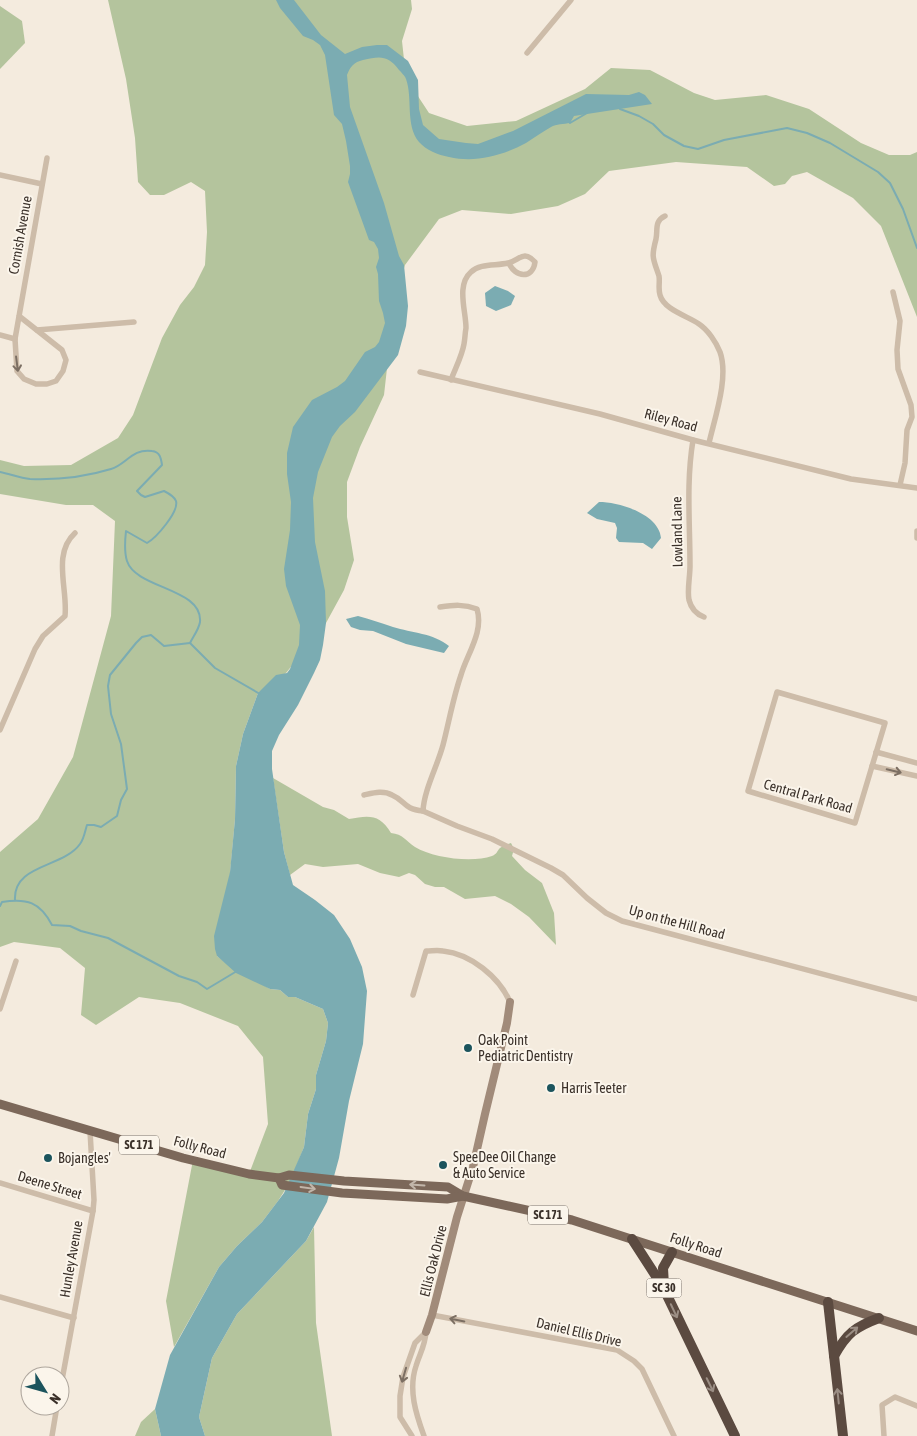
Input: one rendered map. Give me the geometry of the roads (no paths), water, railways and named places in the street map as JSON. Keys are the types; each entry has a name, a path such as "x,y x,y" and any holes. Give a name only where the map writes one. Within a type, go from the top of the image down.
{"highway":[{"name":"SC 30","path":"632,1239 665,1291 735,1436"},
{"path":"665,1291 663,1268 672,1252"},
{"path":"828,1302 842,1436"},
{"path":"834,1356 850,1332 861,1325 879,1318"}],"main road":[{"name":"Folly Road","path":"0,1104 207,1164 249,1174 279,1178 288,1174 344,1181 448,1187 463,1196 562,1217 917,1331"},
{"name":"Folly Road","path":"279,1178 282,1185 342,1193 447,1199 463,1196"}],"street":[{"path":"527,53 571,0"},
{"name":"Cornish Avenue","path":"19,316 62,350 66,360 56,381 48,384 36,384 24,379 17,371 15,338 47,158"},
{"path":"0,175 42,184"},
{"path":"665,216 660,218 657,224 652,251 653,263 659,278 660,296 668,307 701,325 713,338 720,353 722,388 709,442"},
{"path":"451,380 464,347 466,328 463,293 465,280 470,272 477,268 510,263"},
{"path":"893,292 900,321 897,350 898,369 911,405 912,417 907,430 905,463 900,485"},
{"path":"37,330 134,322"},
{"path":"0,335 15,338"},
{"name":"Riley Road","path":"420,372 583,410 693,440 709,442 851,479 917,488"},
{"name":"Lowland Lane","path":"693,440 689,466 689,598 691,606 698,615 704,617"},
{"path":"917,531 917,538"},
{"path":"0,730 39,643 43,636 65,616 67,602 62,567 64,550 75,533"},
{"path":"423,811 423,801 443,745 455,691 463,668 472,651 479,617 477,609 468,606 440,607"},
{"name":"Central Park Road","path":"777,692 885,723 876,752 855,823 748,791 777,692"},
{"path":"876,752 917,763"},
{"path":"872,766 917,776"},
{"name":"Up on the Hill Road","path":"364,795 379,792 392,794 411,810 423,811 492,839 564,875 587,898 606,913 622,921 917,999"},
{"path":"413,995 426,951 443,951 462,957 483,968 498,981 510,1002"},
{"path":"0,1009 16,961"},
{"name":"Ellis Oak Drive","path":"424,1436 414,1409 413,1387 415,1368 426,1344 426,1332 463,1196 474,1167 508,1023 510,1002"},
{"name":"Hunley Avenue","path":"65,1366 93,1211 90,1131"},
{"name":"Deene Street","path":"0,1183 93,1211"},
{"path":"0,1297 74,1318"},
{"name":"Daniel Ellis Drive","path":"432,1315 617,1350 642,1369 674,1436"},
{"name":"Ellis Oak Drive","path":"412,1436 400,1417 400,1396 403,1377 415,1342 426,1332"},
{"path":"884,1436 882,1405 895,1397 917,1406"},
{"path":"52,1436 55,1416"}],"water":[{"path":"276,0 294,0 321,35 345,54 362,47 387,45 408,61 418,80 419,109 423,125 439,139 478,144 513,131 586,94 629,95 639,92 645,95 652,104 574,116 570,123 553,126 508,152 478,159 459,159 437,153 419,142 412,128 406,79 395,65 387,59 379,57 357,62 347,75 350,107 384,203 399,256 404,265 408,306 406,326 398,355 355,412 340,426 332,437 318,472 313,498 315,542 325,591 326,623 323,645 320,660 314,673 272,751 272,769 284,852 293,885 334,915 350,939 362,967 367,991 363,1044 349,1101 339,1158 327,1202 306,1241 237,1314 212,1358 199,1417 205,1436 161,1436 155,1409 170,1355 219,1267 262,1222 284,1193 304,1147 308,1114 316,1089 316,1075 326,1041 328,1023 323,1009 295,997 288,997 280,990 270,989 236,973 217,956 214,936 230,872 235,819 236,766 243,734 258,693 276,675 287,673 299,645 300,625 286,586 284,569 290,530 291,502 287,474 287,453 293,427 312,400 345,381 365,352 375,347 379,342 385,323 379,301 376,267 379,258 378,249 374,242 369,240 348,182 350,166 346,141 342,124 334,115 325,55 320,45 303,36 280,8"},
{"path":"495,286 515,296 511,305 496,311 486,306 485,293"},
{"path":"599,502 617,504 646,516 659,530 661,538 652,549 643,543 619,542 616,538 617,528 615,523 597,519 587,513"},
{"path":"358,616 436,638 449,646 444,653 406,644 373,631 351,627 346,619"}],"waterway":[{"path":"620,109 653,124 664,135 684,146 698,149 724,140 787,128 807,133 830,143 878,172 890,183 903,209 917,248"},
{"path":"570,123 587,113"},
{"path":"0,472 30,479 71,477 111,469 139,452 152,451 158,454 162,465 137,491 145,497 164,491 174,498 176,506 171,518 156,536 147,543 126,531 126,557 133,570 143,578 181,595 191,602 198,611 200,622 190,643"},
{"path":"15,900 17,888 22,879 72,852 81,842 87,825 101,827 117,816 121,800 127,789 121,744 111,714 108,686 110,675 142,637 151,635 164,646 190,643"},
{"path":"190,643 215,668 260,694"},
{"path":"0,906 2,902 11,901 32,903 43,911 52,925 70,926 108,938 179,976 197,982 207,989 237,971"}],"place":[{"name":"Oak Point Pediatric Dentistry","path":"468,1048"},
{"name":"Harris Teeter","path":"551,1088"},
{"name":"Bojangles'","path":"48,1158"},
{"name":"SpeeDee Oil Change & Auto Service","path":"443,1165"}]}
